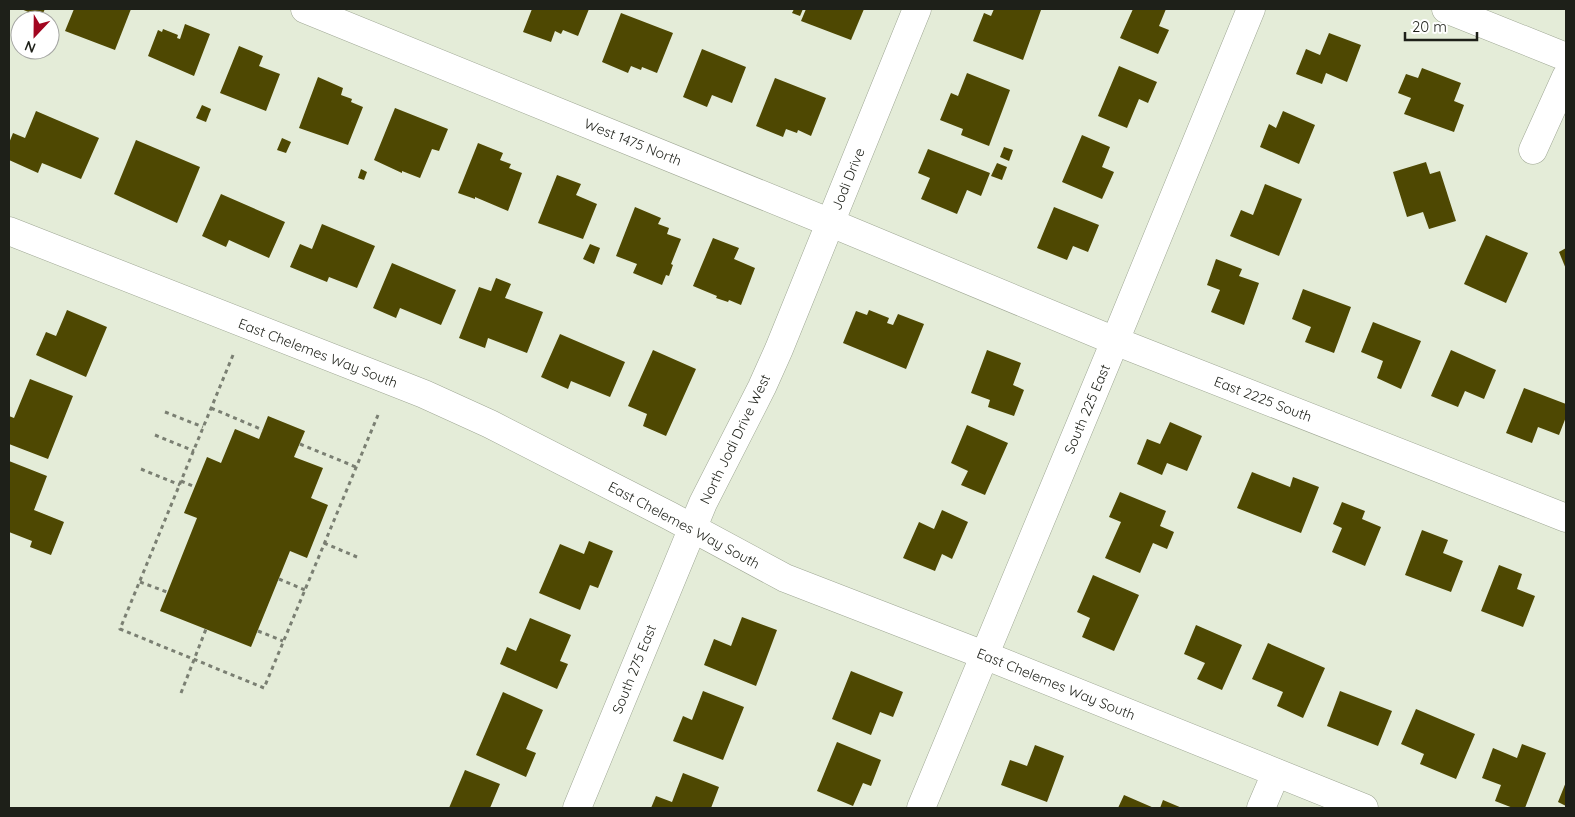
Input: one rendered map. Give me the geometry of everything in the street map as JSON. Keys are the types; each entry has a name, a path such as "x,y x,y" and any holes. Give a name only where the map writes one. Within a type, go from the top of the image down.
{"street":[{"name":"West 1475 North","path":"305,9 960,276"},
{"name":"Jodi Drive","path":"779,349 917,9"},
{"name":"South 225 East","path":"921,808 1116,341 1251,9"},
{"path":"1446,9 1566,58"},
{"path":"1532,150 1566,78"},
{"name":"East Chelemes Way South","path":"10,236 424,394 490,424 785,578 984,655 1364,808"},
{"name":"East 2225 South","path":"960,276 1116,341 1566,518"},
{"name":"North Jodi Drive West","path":"692,529 779,349"},
{"name":"South 275 East","path":"577,808 692,529"},
{"path":"1262,808 1276,773"}],"path":[{"path":"233,355 120,630 264,688 378,415"},
{"path":"211,408 263,430"},
{"path":"165,412 203,428"},
{"path":"155,435 194,451"},
{"path":"300,444 356,467"},
{"path":"140,469 195,487"},
{"path":"324,543 358,557"},
{"path":"279,579 305,590"},
{"path":"140,582 167,592"},
{"path":"180,693 206,629"},
{"path":"258,631 283,641"}],"building":[{"path":"21,9 45,9 44,10"},
{"path":"74,9 131,9 115,50 65,31"},
{"path":"532,9 589,9 578,36 563,30 561,34 555,31 551,42 523,32"},
{"path":"794,9 803,9 800,16 792,13"},
{"path":"806,9 864,9 851,40 801,21"},
{"path":"994,9 1041,10 1023,60 973,41 984,13 991,16"},
{"path":"1133,9 1166,9 1159,26 1169,30 1158,54 1120,38"},
{"path":"621,13 673,33 657,73 642,67 641,70 631,66 628,73 602,62"},
{"path":"185,24 210,34 194,76 148,56 158,30 162,32 163,29 178,35 177,38 180,39"},
{"path":"1329,33 1361,45 1347,82 1326,73 1322,84 1296,74 1306,49 1320,55"},
{"path":"239,46 263,56 259,66 280,74 266,111 220,93"},
{"path":"702,49 746,67 732,103 712,95 707,107 683,97"},
{"path":"1119,66 1157,82 1148,103 1139,99 1127,128 1098,116"},
{"path":"1422,68 1461,83 1454,101 1464,105 1454,132 1404,114 1411,98 1398,93 1406,74 1418,78"},
{"path":"967,73 1010,90 989,146 961,135 963,129 940,120 951,93 958,96"},
{"path":"318,77 343,88 341,95 352,99 351,102 363,107 348,145 299,128"},
{"path":"775,78 826,98 811,136 798,130 797,133 786,129 783,137 756,126"},
{"path":"202,105 211,109 206,122 196,118"},
{"path":"395,108 448,129 439,151 432,149 420,178 402,171 402,173 374,160"},
{"path":"36,111 99,138 81,179 42,163 38,173 9,160 9,143 13,133 25,138"},
{"path":"1283,111 1315,125 1299,164 1260,147 1269,124 1276,128"},
{"path":"1082,135 1110,147 1102,167 1114,172 1102,199 1062,182"},
{"path":"282,138 291,142 286,153 277,150"},
{"path":"136,140 200,167 177,223 114,194"},
{"path":"478,143 503,153 500,160 511,164 509,168 522,173 508,211 475,197 475,199 458,193"},
{"path":"1004,147 1013,150 1009,161 1000,157"},
{"path":"928,149 990,173 981,196 967,190 957,214 921,199 930,178 918,173"},
{"path":"1426,162 1430,174 1440,171 1456,221 1429,229 1423,212 1407,217 1393,172"},
{"path":"997,163 1007,167 1002,180 991,176"},
{"path":"361,169 367,172 364,180 358,178"},
{"path":"557,175 581,184 576,195 597,204 583,239 538,223"},
{"path":"1265,184 1302,199 1279,256 1230,236 1241,210 1253,215"},
{"path":"221,194 285,222 269,258 229,240 226,247 202,236"},
{"path":"635,207 661,218 658,224 669,228 667,234 681,239 671,264 673,265 669,276 666,275 662,285 633,273 637,264 616,256"},
{"path":"1054,207 1099,225 1088,252 1073,246 1067,260 1037,248"},
{"path":"322,224 375,246 357,288 329,277 327,282 290,267 300,244 312,249"},
{"path":"1486,235 1528,253 1506,303 1464,284"},
{"path":"713,238 739,248 734,259 755,268 741,305 729,300 728,302 716,298 717,296 693,286"},
{"path":"590,244 600,248 594,264 583,259"},
{"path":"1566,248 1566,269 1559,252"},
{"path":"1216,259 1242,269 1239,276 1259,283 1244,325 1211,312 1220,290 1207,285"},
{"path":"392,263 456,290 441,325 400,308 396,318 373,308"},
{"path":"496,278 511,284 505,298 543,312 527,353 488,338 485,348 459,338 479,287 491,291"},
{"path":"1303,289 1351,307 1334,353 1305,342 1311,327 1292,319"},
{"path":"67,310 107,327 86,377 36,355 46,332 56,336"},
{"path":"869,310 889,318 887,323 893,325 898,314 924,324 906,369 843,343 856,311 867,315"},
{"path":"1373,322 1421,341 1401,389 1377,378 1383,361 1361,352"},
{"path":"560,334 625,362 610,397 571,381 568,389 541,377"},
{"path":"653,350 696,369 666,436 643,426 647,414 628,406"},
{"path":"987,350 1021,363 1013,385 1024,390 1014,416 988,407 990,400 971,393"},
{"path":"1451,350 1496,370 1484,399 1465,391 1458,407 1431,396"},
{"path":"30,379 73,396 48,459 9,444 9,416 14,418"},
{"path":"1524,388 1566,404 1566,417 1559,435 1538,427 1532,443 1506,433"},
{"path":"268,416 305,431 294,457 323,468 311,498 328,505 307,558 290,551 251,647 160,611 197,518 184,513 207,457 221,463 235,429 259,439"},
{"path":"1170,422 1202,436 1187,471 1167,463 1162,475 1137,464 1147,439 1160,444"},
{"path":"967,425 1008,443 985,495 961,485 968,471 951,463"},
{"path":"9,461 47,476 34,510 64,522 51,555 30,547 32,541 9,532"},
{"path":"1252,472 1290,487 1293,477 1319,487 1301,533 1237,508"},
{"path":"1120,492 1166,511 1160,526 1174,532 1167,549 1153,543 1140,573 1105,558 1121,522 1109,517"},
{"path":"1342,502 1365,511 1362,519 1381,527 1365,566 1332,552 1342,528 1333,524"},
{"path":"942,510 968,522 952,559 942,554 935,571 903,558 919,522 934,529"},
{"path":"1422,530 1448,540 1443,553 1463,561 1451,592 1405,575"},
{"path":"589,541 613,551 598,588 590,585 580,610 539,593 560,544 584,554"},
{"path":"1499,565 1522,574 1517,589 1535,596 1523,627 1481,611"},
{"path":"1093,575 1139,595 1114,651 1082,637 1090,618 1077,612"},
{"path":"742,617 777,630 756,686 704,665 714,639 731,646"},
{"path":"530,618 571,635 560,661 568,664 557,689 500,664 507,647 516,651"},
{"path":"1196,625 1242,645 1222,690 1197,679 1205,663 1184,654"},
{"path":"1268,643 1325,668 1303,718 1277,706 1283,692 1252,679"},
{"path":"851,671 903,692 893,717 880,712 871,735 832,719"},
{"path":"703,691 744,707 723,760 673,741 683,716 692,720"},
{"path":"1340,691 1392,711 1378,746 1327,726"},
{"path":"503,692 543,710 526,749 536,753 526,777 476,755"},
{"path":"1416,709 1475,734 1456,779 1420,764 1424,754 1401,744"},
{"path":"837,742 881,760 871,786 863,783 853,806 817,791"},
{"path":"1522,744 1546,753 1525,808 1513,808 1495,801 1501,785 1482,778 1493,748 1517,758"},
{"path":"1035,745 1064,756 1047,802 1001,785 1010,760 1027,766"},
{"path":"465,770 500,784 490,808 449,808"},
{"path":"683,773 719,787 711,808 651,808 656,796 672,802"},
{"path":"1566,782 1566,806 1558,802"},
{"path":"1124,795 1154,808 1118,808"},
{"path":"1163,800 1182,808 1160,808"}]}
